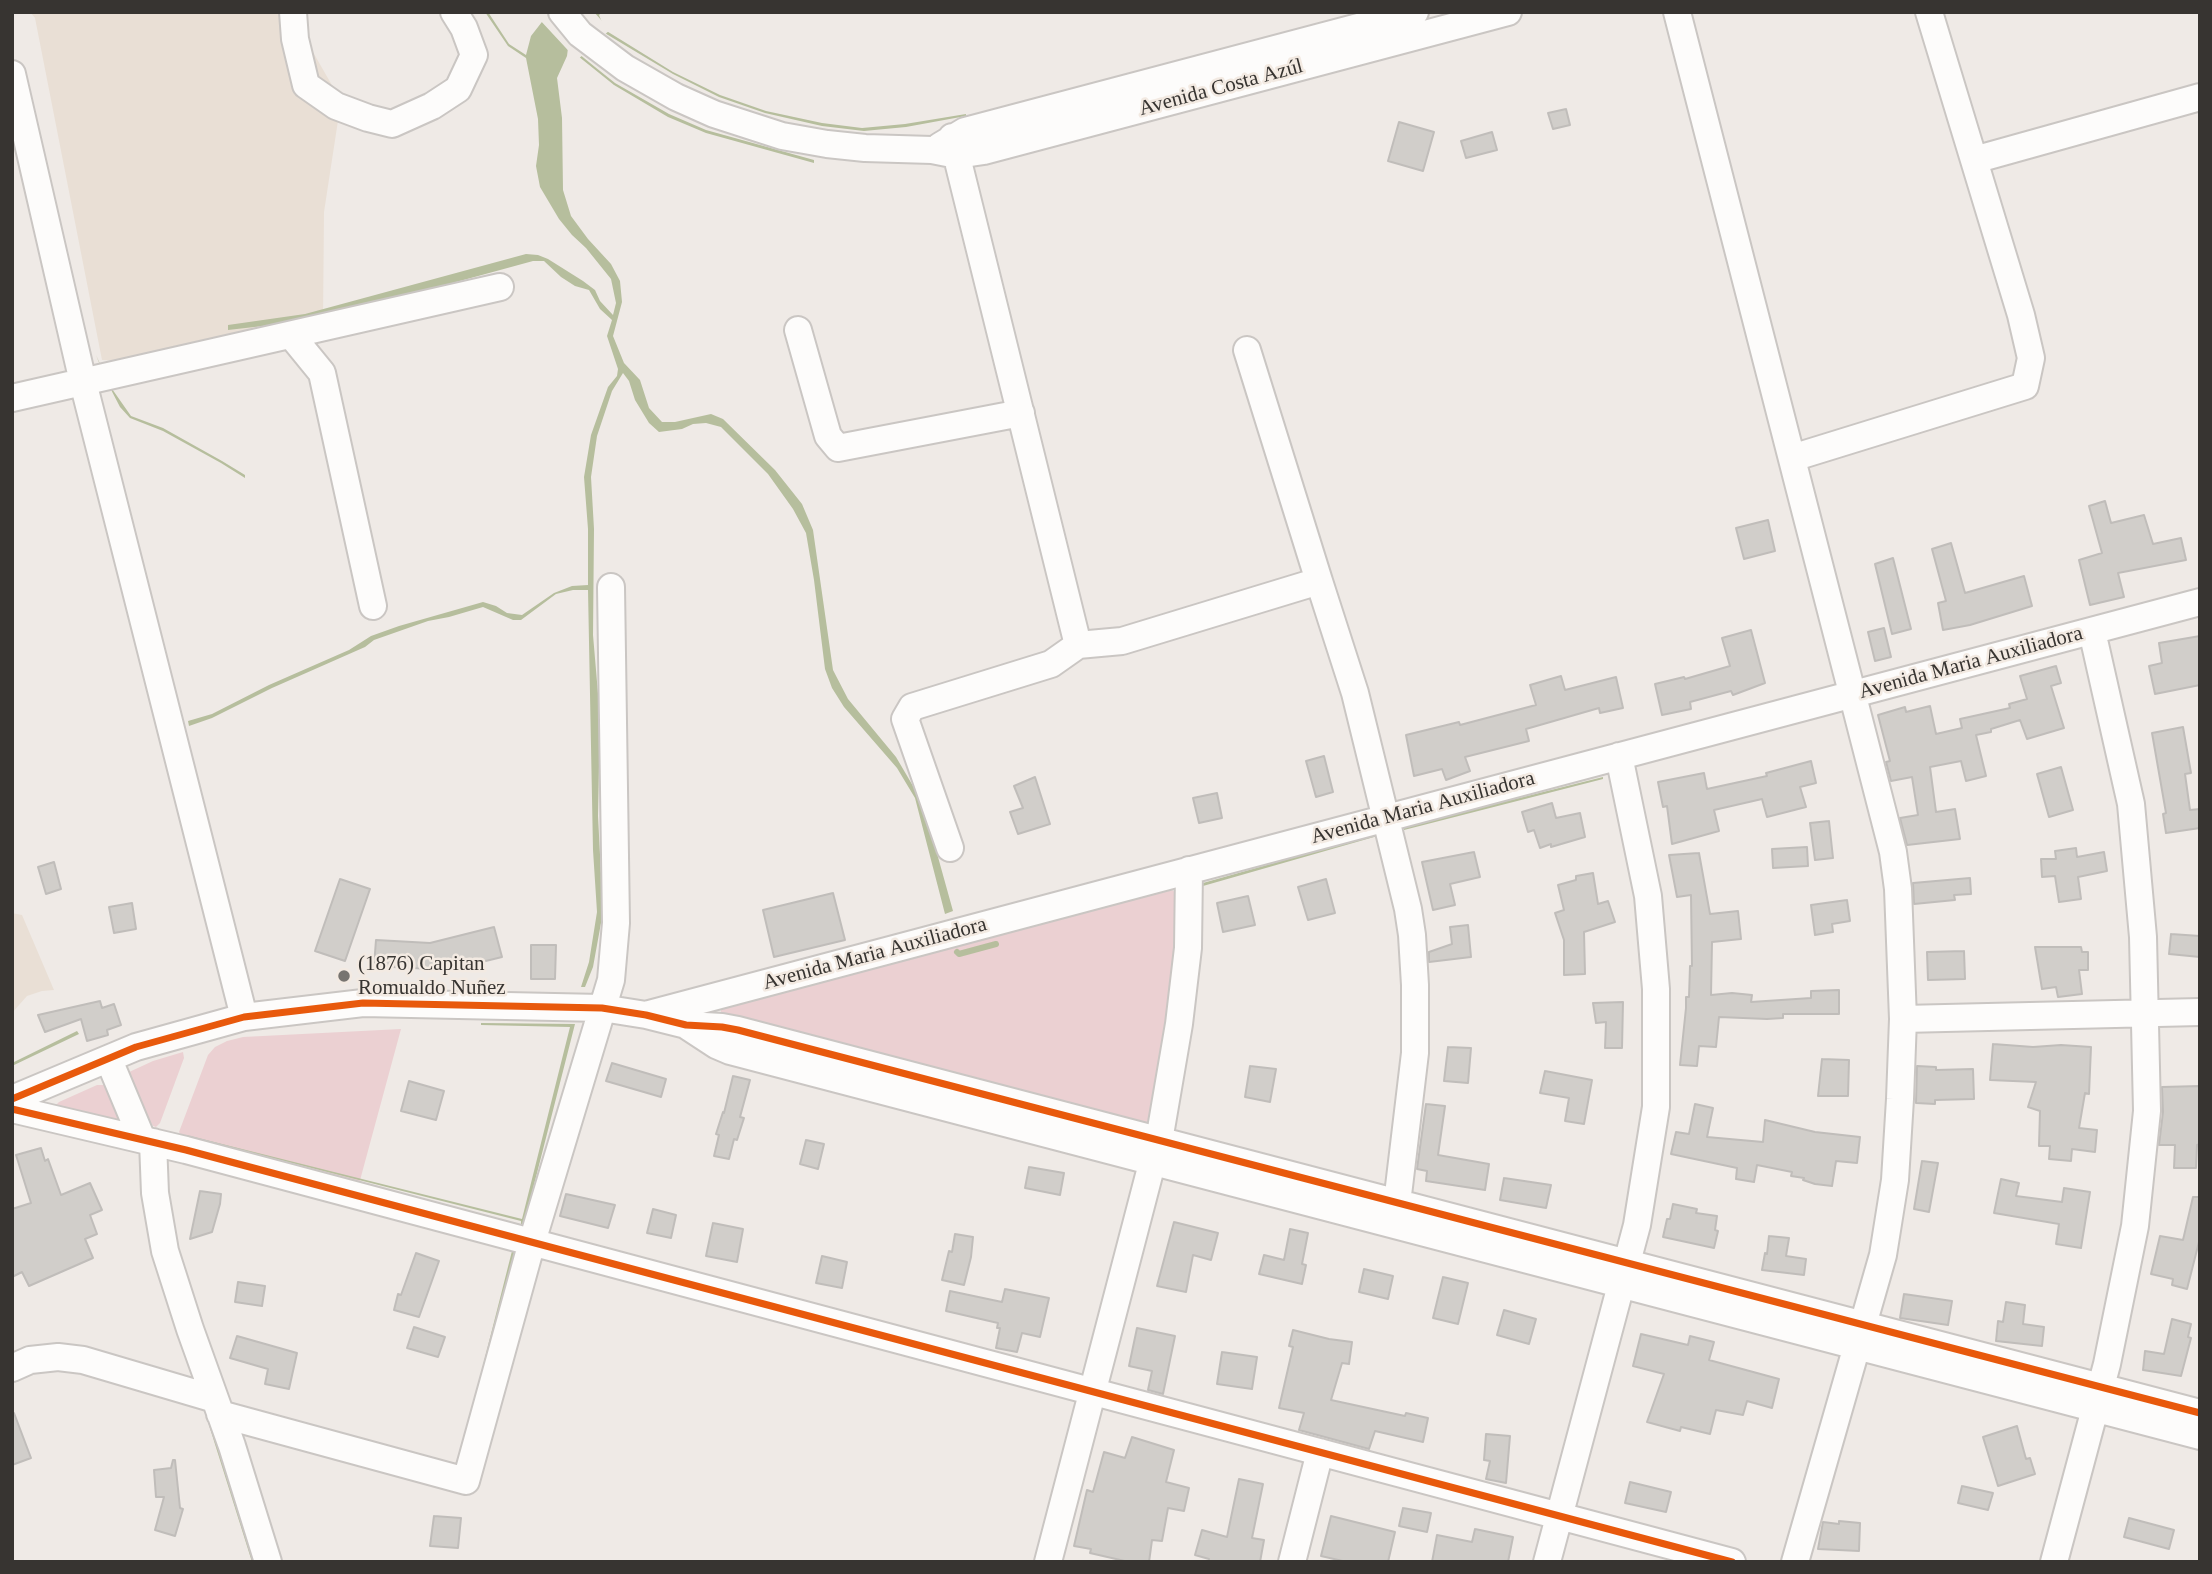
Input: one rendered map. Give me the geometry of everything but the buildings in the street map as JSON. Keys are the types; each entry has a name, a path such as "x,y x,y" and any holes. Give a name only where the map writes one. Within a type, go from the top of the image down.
{"street":[{"path":"293,12 295,39 306,85 336,106 392,124 432,106 458,89 474,55 464,28 454,12"},
{"name":"Avenida Costa Azúl","path":"562,12 580,34 625,68 676,97 748,126 782,136 864,148 984,151 1433,22 1508,12"},
{"name":"Avenida Costa Azúl","path":"947,148 965,131 1416,12"},
{"path":"1677,12 1852,694 1896,877 1903,1019 1895,1180 1884,1255 1795,1562"},
{"path":"1791,458 2025,386 2031,358 2021,315 1929,12"},
{"path":"12,74 83,382 244,1017"},
{"path":"1974,160 2200,97"},
{"path":"947,148 1021,413 1078,645"},
{"path":"12,398 500,287"},
{"path":"799,330 828,436 838,448 1021,413"},
{"path":"291,335 322,373 373,606"},
{"path":"1247,350 1354,694 1386,818 1412,936 1415,1054 1396,1214"},
{"path":"950,848 905,719 912,707 1051,664 1078,645 1122,640 1319,581"},
{"path":"12,1368 30,1360 71,1358 217,1407 466,1481 531,1242 611,980 616,923 611,587"},
{"name":"Avenida Maria Auxiliadora","path":"646,1015 2200,602"},
{"path":"2054,1562 2098,1398 2135,1226 2147,1111 2143,937 2131,804 2092,631"},
{"path":"1547,1562 1637,1225 1656,1107 1656,989 1648,896 1619,756"},
{"path":"1048,1562 1156,1151 1179,1024 1188,948 1189,870"},
{"path":"12,1099 136,1047 244,1017 363,1003 602,1008 646,1015 686,1026 738,1030 1156,1151 2098,1398 2200,1436"},
{"path":"1903,1019 2200,1012"},
{"path":"109,1060 147,1141 165,1251 232,1446 268,1562"},
{"path":"12,1109 147,1141 531,1242 1732,1562"},
{"path":"2098,1398 2200,1413"},
{"path":"1292,1562 1320,1452"}],"shaded area":[{"path":"30,12 290,12 341,101 324,212 323,320 218,364 102,360 35,18"},
{"path":"485,12 488,12 509,44 526,55 531,36 545,18 568,45 615,83 669,114 706,130 814,160 814,163 706,133 668,117 614,85 568,48 557,78 562,118 563,190 571,216 611,264 620,281 622,302 613,336 624,363 640,380 649,408 662,422 711,414 723,419 775,470 802,504 813,530 833,670 848,699 896,757 923,803 953,911 945,914 915,798 897,768 844,707 832,688 825,669 806,533 793,509 768,474 721,427 706,423 693,424 682,429 659,432 649,423 623,373 612,391 597,436 591,477 594,529 593,635 600,717 598,816 603,912 593,967 585,987 581,987 589,962 597,912 593,850 588,590 556,594 521,620 513,620 483,607 428,621 374,640 365,647 212,718 189,726 188,721 212,714 269,685 349,650 371,636 399,626 483,602 507,613 522,615 554,593 572,586 588,585 584,477 591,435 608,387 617,376 618,369 607,336 612,320 600,309 589,290 575,286 561,277 544,261 533,261 416,293 289,323 228,330 228,325 305,314 526,254 548,259 583,281 595,290 600,301 613,315 616,303 611,279 559,219 540,187 536,166 539,145 538,119 526,58 508,46"},
{"path":"589,12 602,12 599,15 605,30 673,72 720,95 766,111 862,128 966,116 906,127 864,131 822,126 765,113 719,97 673,74 603,32"},
{"path":"96,355 110,386 131,416 163,428 245,475 245,478 163,431 130,418 120,407 106,380"},
{"path":"1603,777 1404,830 1403,827"},
{"path":"1380,833 1381,835 1203,886 1203,883"},
{"path":"1172,890 1176,893 1176,947 1168,1027 1152,1121 1146,1126 725,1016 721,1012 726,1006"},
{"path":"12,913 22,915 54,990 27,996 12,1013"},
{"path":"481,1023 575,1024 524,1224 521,1224 521,1221 185,1136 522,1219 570,1027"},
{"path":"401,1029 359,1184 181,1135 179,1132 208,1055 215,1047 227,1041 243,1037"},
{"path":"77,1031 79,1034 12,1066 12,1063"},
{"path":"183,1052 184,1058 160,1123 156,1127 153,1126 127,1081 127,1073 153,1061"},
{"path":"97,1085 107,1088 127,1123 55,1106"},
{"path":"512,1251 515,1251 461,1465 233,1407 234,1404 458,1464"},
{"path":"205,1406 255,1562 252,1562"}],"pier":[{"path":"586,12 594,12 610,30 601,35"},
{"path":"545,14 584,54 577,60 539,19"}],"waterway":[{"path":"957,952 959,954 996,944"}],"cycle path":[{"path":"12,1099 136,1047 244,1017 363,1003 602,1008 686,1025 738,1030 2200,1413"},
{"path":"12,1109 186,1150 1732,1562"}],"place":[{"name":"(1876) Capitan Romualdo Nuñez","path":"344,976"}]}
